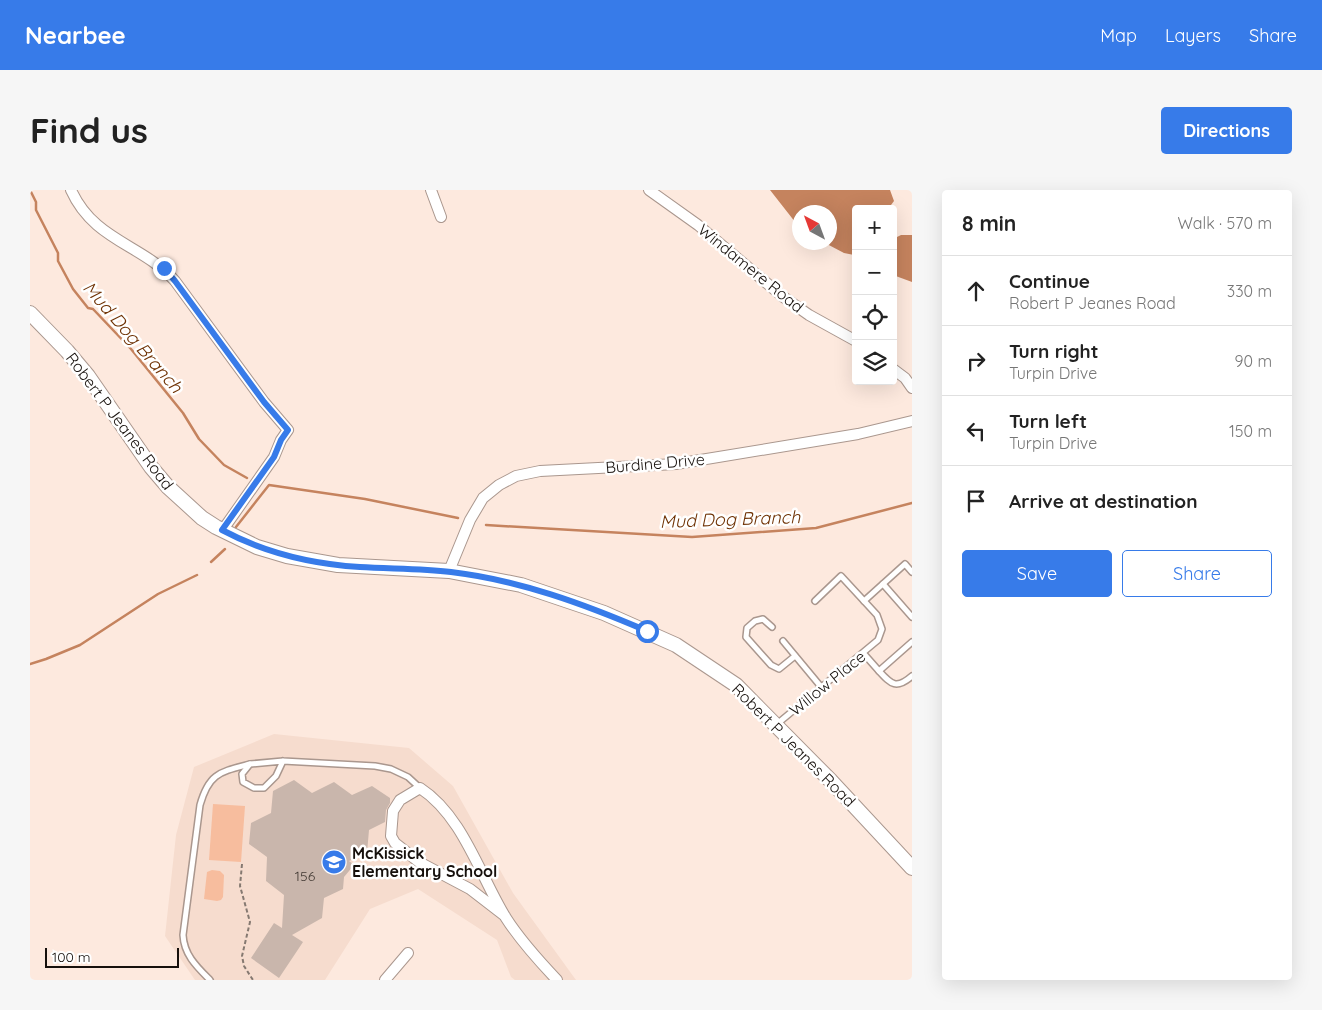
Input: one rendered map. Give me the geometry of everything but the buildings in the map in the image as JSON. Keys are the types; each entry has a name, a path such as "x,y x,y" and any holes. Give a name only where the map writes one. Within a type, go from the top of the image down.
{"street":[{"path":"71,190 86,216 102,230 164,268 170,274 264,402 288,430 281,440 274,457 222,530"},
{"path":"431,190 441,218"},
{"name":"Windamere Road","path":"649,190 698,225 782,296 809,315 854,340"},
{"name":"Robert P Jeanes Road","path":"30,313 88,376 151,467 168,487 202,518 256,547 287,556 338,565 449,571 520,585 546,592 604,613 676,645 736,685 831,781 912,868"},
{"path":"897,373 912,388"},
{"name":"Burdine Drive","path":"449,571 470,520 483,498 499,485 516,476 540,471 676,464 858,434 912,422"},
{"path":"505,916 470,889 419,862 395,843 391,836 393,810 400,800 420,788 438,802 468,846 515,932 557,980"},
{"path":"385,980 408,953"}],"lane":[{"path":"815,601 841,576 864,601 905,564 912,572"},
{"path":"882,584 912,617"},
{"name":"Willow Place","path":"776,725 864,654 878,640 882,629 877,615 864,601"},
{"path":"772,627 763,619 755,621 747,628 746,637 771,665 778,669 795,656"},
{"path":"783,641 822,688"},
{"path":"879,671 912,642"},
{"path":"864,654 890,683 903,684 912,676"},
{"path":"250,764 242,774 243,782 254,788 264,788 276,776 283,761"},
{"path":"210,980 186,953 183,944 200,805 204,789 211,780 224,771 250,764 283,761 375,766 391,769 408,776 420,788"}],"path":[{"path":"242,864 240,886 250,922 242,956 244,966 253,980"}],"shaded area":[{"path":"770,190 890,190 894,201 891,205 852,205 852,255 837,249 837,205 792,205 792,218"},
{"path":"912,235 912,282 897,276 897,237"},
{"name":"McKissick Elementary School","path":"274,734 409,748 453,786 513,893 576,980 515,980 511,977 497,940 418,889 370,909 325,980 195,980 165,936 176,835 194,767"},
{"path":"213,804 245,806 241,862 209,860"},
{"path":"212,870 220,871 224,875 223,897 217,901 204,899 207,872"}],"waterway":[{"name":"Mud Dog Branch","path":"30,190 36,202 36,210 58,253 58,261 73,289 88,308 93,309 131,349 183,413 199,439 224,465 247,478"},
{"name":"Mud Dog Branch","path":"236,527 269,485 365,499 458,518"},
{"name":"Mud Dog Branch","path":"486,525 692,537 816,528 912,503"},
{"path":"211,562 225,549"},
{"path":"30,664 80,645 158,594 197,575"}],"place":[{"name":"McKissick Elementary School","path":"334,862"}],"route":[{"path":"164,268 264,402 288,430 263,474 222,530 256,547 287,556 338,565 449,571 520,585 604,613 647,631"}]}
